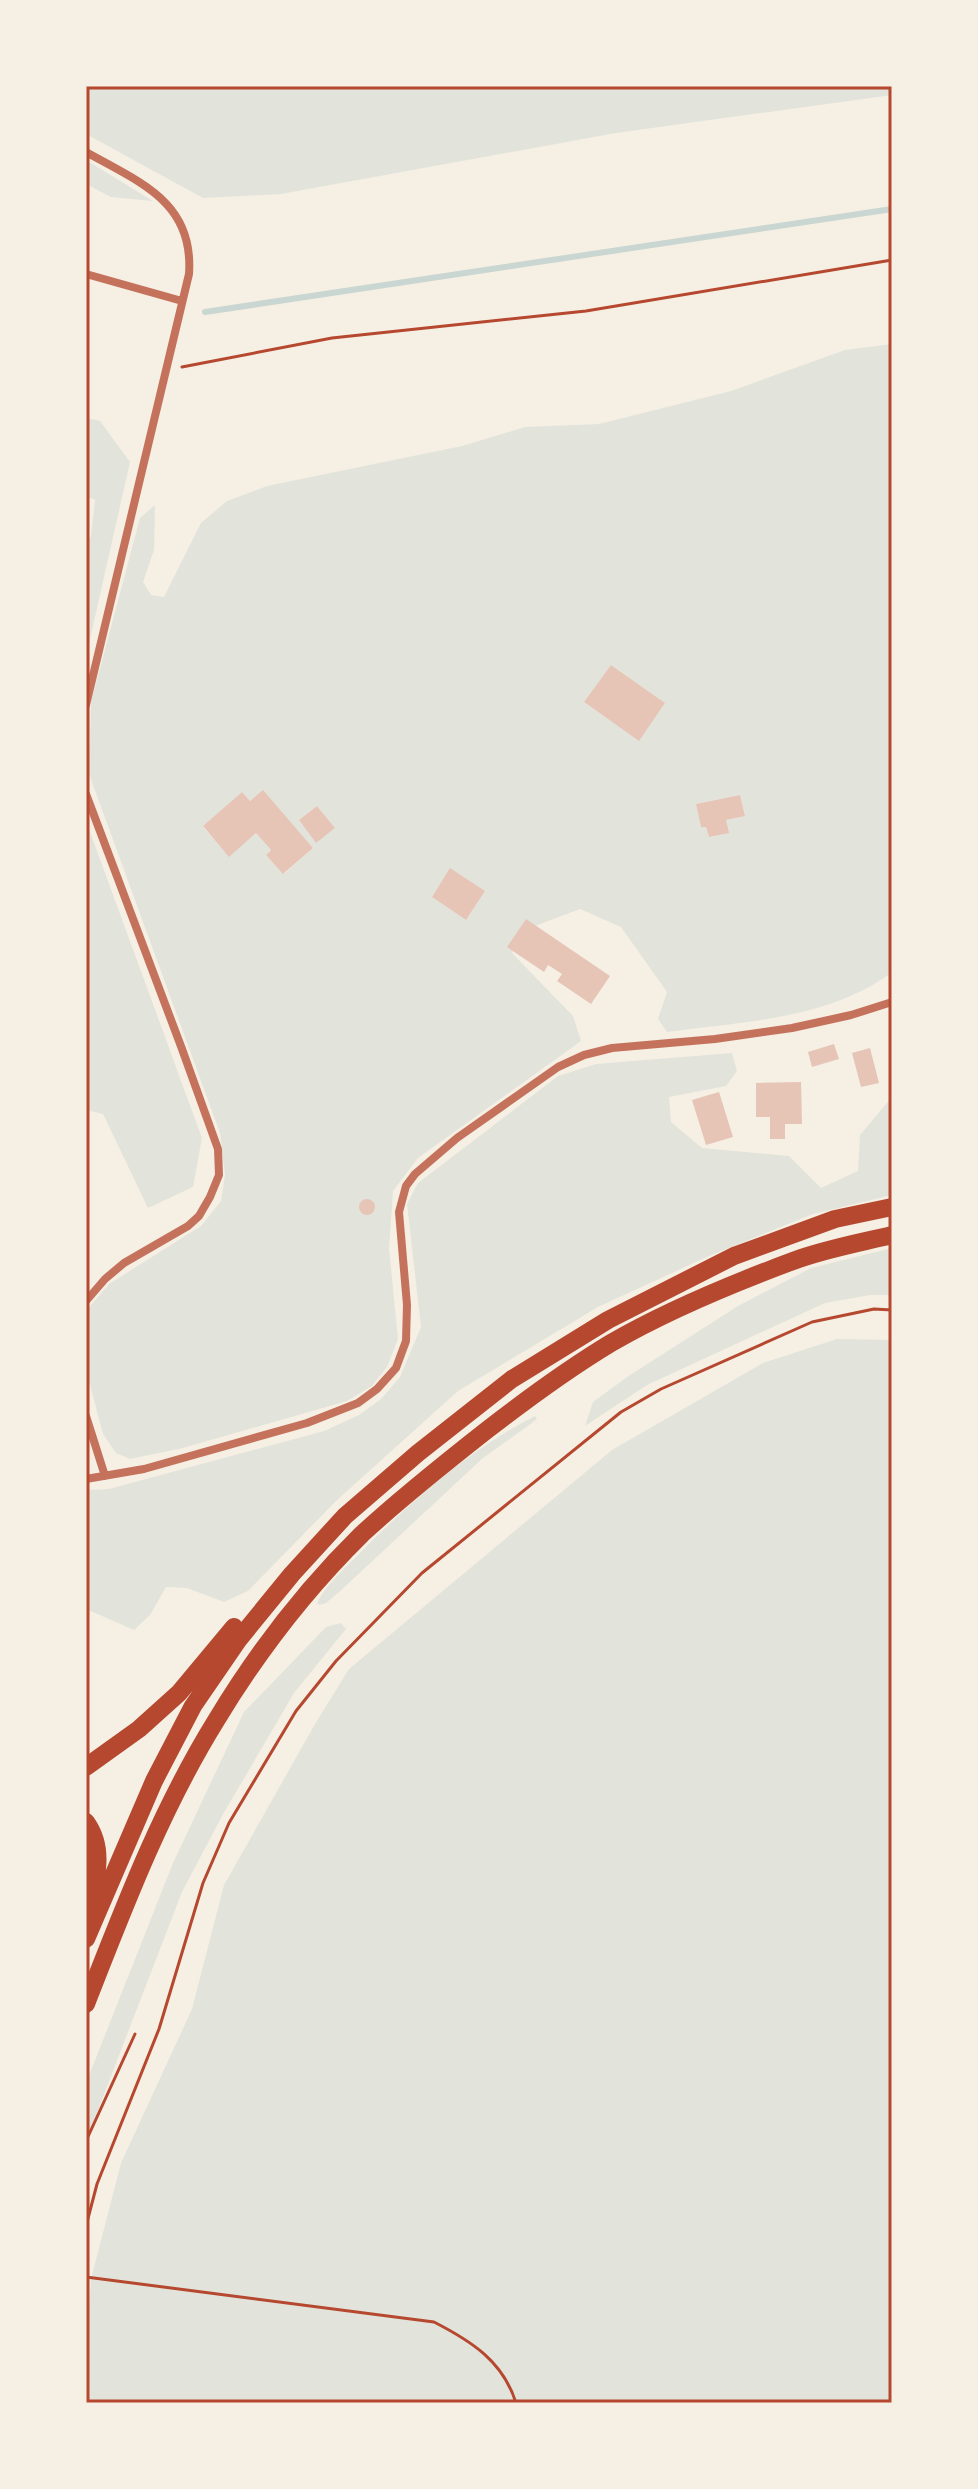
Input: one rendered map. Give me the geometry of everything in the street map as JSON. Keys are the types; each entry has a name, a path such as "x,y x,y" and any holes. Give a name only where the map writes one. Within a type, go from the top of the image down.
{"highway":[{"path":"86,1767 139,1729 179,1693 235,1626 292,1574 356,1507 418,1453 524,1371 608,1320 734,1256 835,1219 892,1207"},
{"path":"86,2004 152,1841 217,1718 310,1591 362,1535 444,1463 519,1406 612,1343 699,1300 796,1260 892,1235"},
{"path":"86,1939 154,1781 193,1706 239,1639 292,1574"},
{"path":"86,1822 98,1848 86,1926"}],"street":[{"path":"86,152 156,195 178,215 187,233 190,254 189,274 86,705"},
{"path":"86,274 182,301"},
{"path":"86,794 218,1149 219,1175 205,1207 188,1226 124,1263 86,1301"},
{"path":"86,1479 144,1469 307,1423 358,1403 377,1389 396,1368 406,1341 407,1305 399,1212 406,1186 415,1174 457,1138 558,1067 584,1055 612,1048 715,1039 792,1028 892,1002"},
{"path":"86,1416 105,1476"}],"path":[{"path":"166,370 332,338 586,311 892,260"},
{"path":"86,2226 97,2184 159,2029 203,1883 229,1823 296,1711 336,1661 422,1573 621,1412 661,1389 812,1322 874,1309 892,1310"},
{"path":"86,2141 135,2034"},
{"path":"86,2277 434,2322 466,2338 489,2358 510,2385 516,2403"}],"shaded area":[{"path":"86,86 892,86 892,95 616,133 281,194 203,198 86,134"},
{"path":"86,160 153,201 111,197 86,184"},
{"path":"892,344 892,972 868,988 813,1009 755,1021 667,1032 658,1019 667,992 621,927 580,909 527,929 512,953 573,1016 581,1041 418,1158 393,1191 389,1248 398,1339 387,1367 372,1386 347,1401 183,1448 130,1459 116,1453 103,1434 86,1370 86,1311 109,1284 201,1226 221,1201 225,1175 220,1133 89,774 91,702 140,518 155,505 154,550 143,582 151,595 164,597 201,523 227,501 267,486 462,446 525,427 599,424 731,391 845,350","holes":["611,665 665,703 639,740 585,703","263,791 313,848 284,874 266,855 271,850 256,833 229,856 203,827 242,792 250,801","740,795 745,816 726,820 728,833 709,837 706,827 701,827 696,804","317,806 335,828 316,842 299,820","450,869 485,891 466,920 432,897"]},
{"path":"86,418 100,421 130,462 86,657 86,545 91,536 95,500 86,496"},
{"path":"86,821 202,1138 193,1187 148,1208 103,1114 86,1110"},
{"path":"732,1053 737,1071 726,1086 669,1097 671,1122 702,1148 789,1156 821,1188 858,1171 860,1135 892,1097 892,1195 813,1214 709,1256 598,1307 458,1391 336,1501 248,1591 224,1602 187,1588 166,1587 150,1615 134,1630 86,1609 86,1490 109,1489 324,1431 359,1415 381,1399 400,1377 421,1327 407,1204 418,1183 558,1076 596,1064"},
{"path":"892,1248 892,1295 870,1295 825,1303 647,1385 585,1426 593,1402 738,1306 811,1268"},
{"path":"837,1339 892,1340 892,2403 86,2403 91,2279 121,2163 192,2009 224,1885 349,1669 612,1450 763,1363"},
{"path":"535,1416 537,1419 483,1458 338,1593 326,1603 317,1603 340,1573 419,1497 463,1461"},
{"path":"341,1623 346,1629 294,1693 222,1816 182,1892 86,2141 86,2083 173,1863 244,1712 326,1627"}],"building":[{"path":"611,665 665,703 639,741 584,702"},
{"path":"263,790 313,848 283,874 266,855 271,850 256,833 229,857 203,826 242,792 250,801"},
{"path":"740,795 745,816 726,820 729,833 709,837 706,827 701,827 696,804"},
{"path":"317,806 335,828 316,843 299,820"},
{"path":"450,868 485,891 466,920 432,897"},
{"path":"526,919 610,976 591,1004 557,981 562,974 548,965 544,972 507,947"},
{"path":"834,1044 839,1059 812,1067 808,1052"},
{"path":"870,1048 879,1083 861,1087 852,1053"},
{"path":"801,1082 802,1124 785,1124 785,1139 770,1139 770,1117 756,1117 756,1083"},
{"path":"719,1092 733,1137 706,1145 692,1100"},
{"path":"367,1199 373,1201 373,1213 367,1215 361,1213 359,1207 361,1201"}],"waterway":[{"path":"205,312 892,209"}]}
